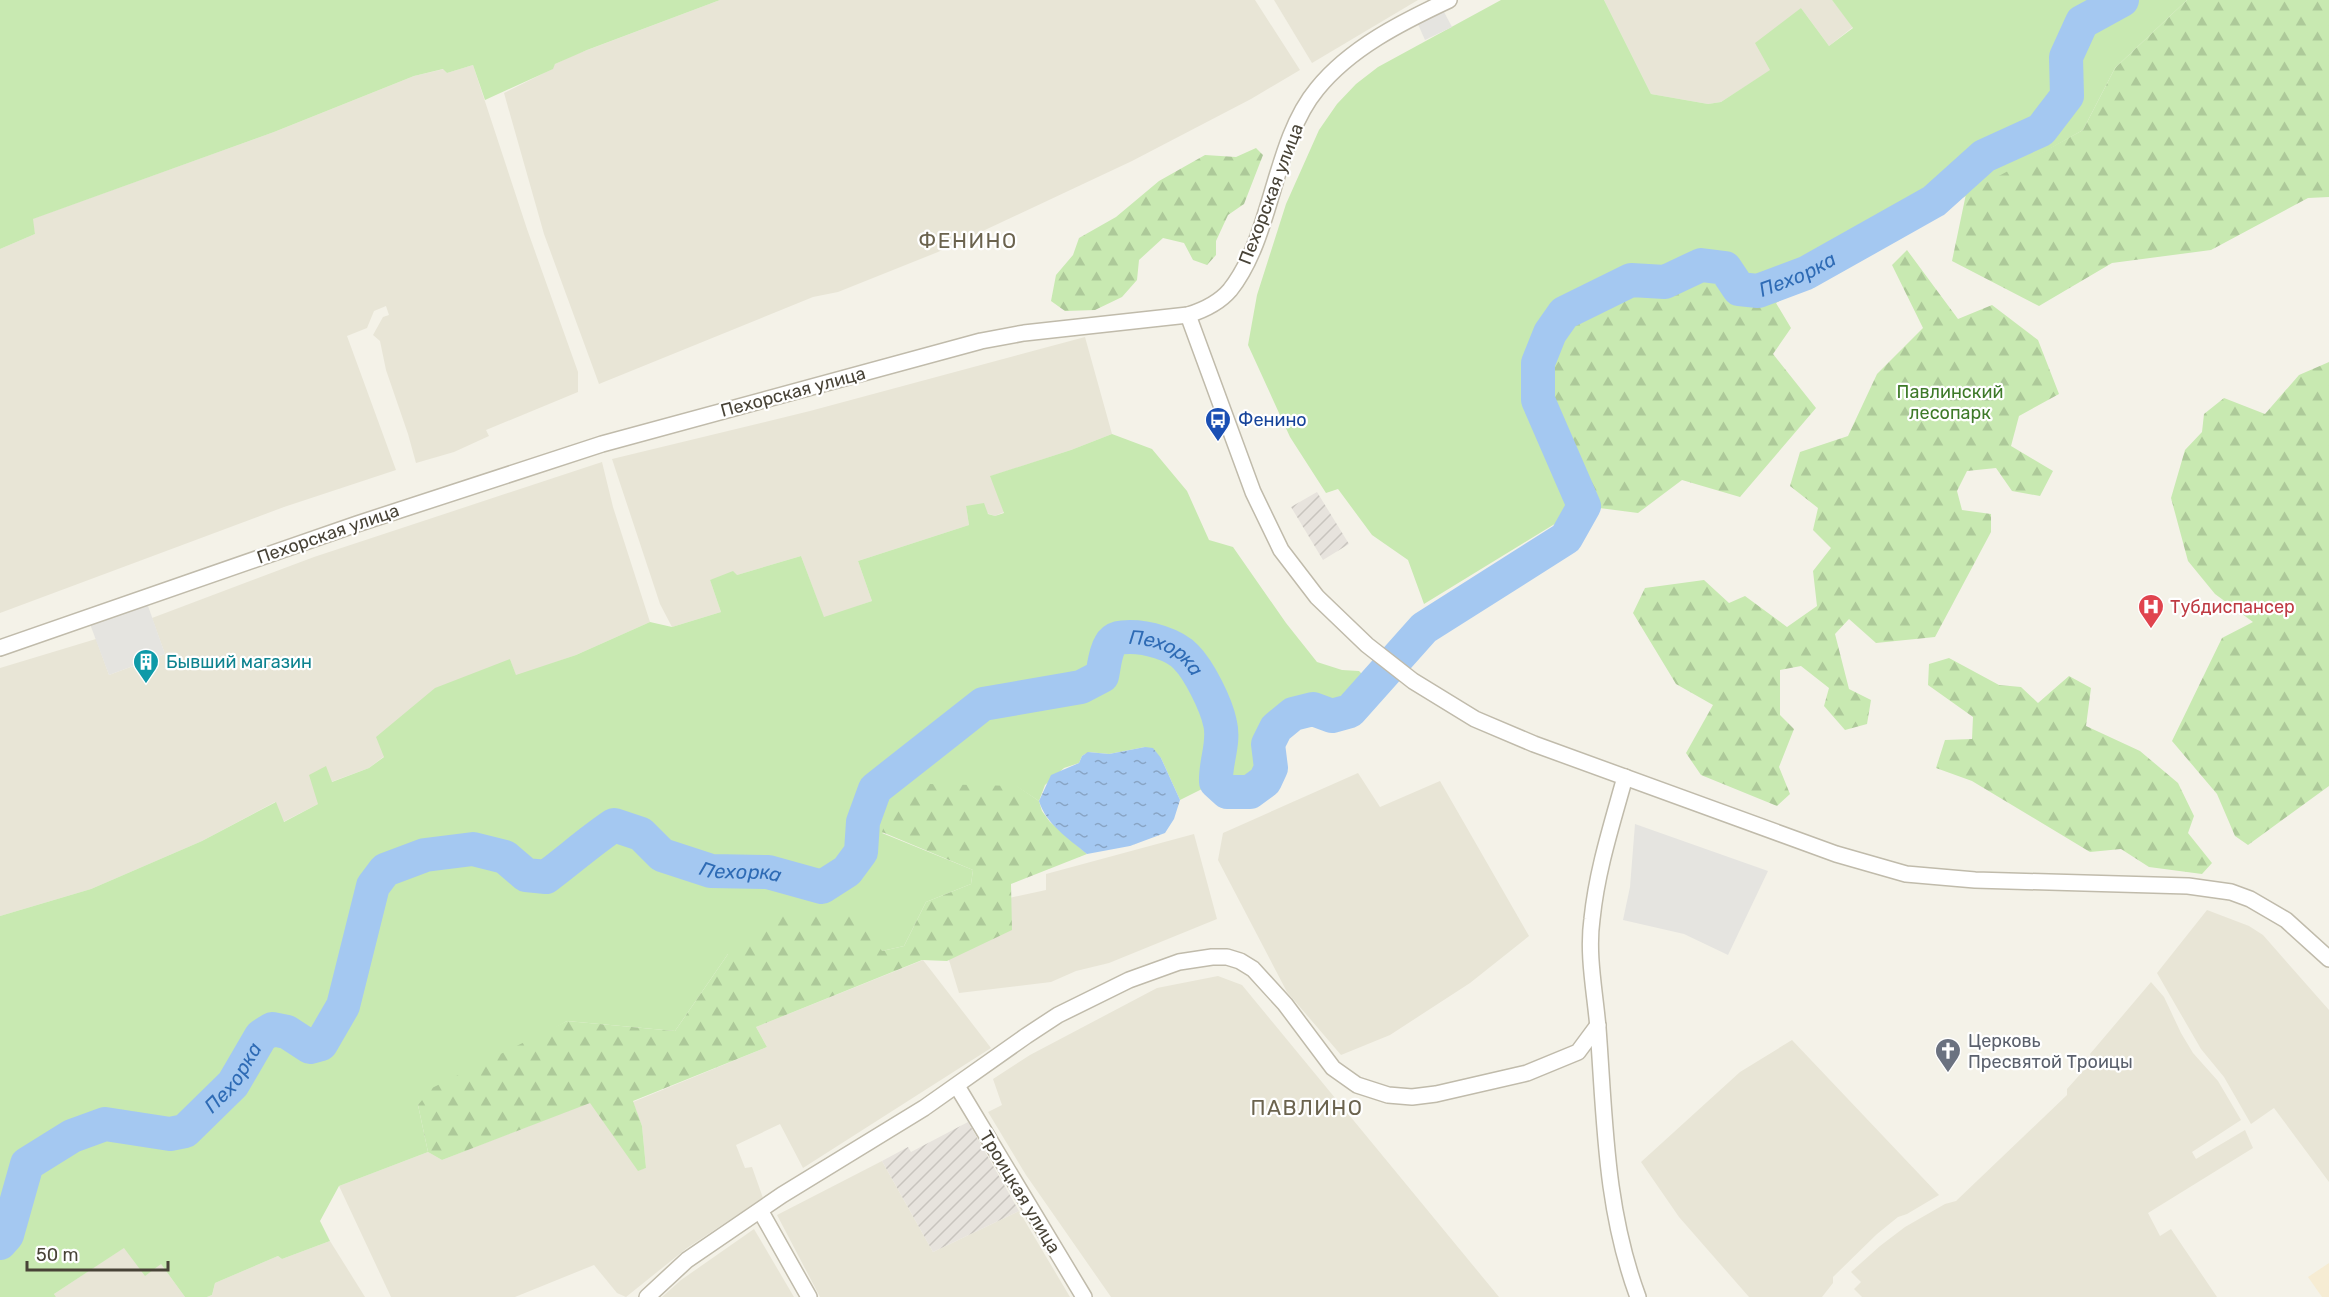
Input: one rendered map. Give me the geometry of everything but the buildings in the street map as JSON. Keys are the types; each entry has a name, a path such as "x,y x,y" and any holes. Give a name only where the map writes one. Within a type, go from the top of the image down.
{"street":[{"name":"Пехорская улица","path":"0,648 357,524 602,444 981,341 1024,333 1188,315 1206,309 1230,291 1241,274 1292,136 1301,115 1317,89 1349,59 1386,33 1449,0"},
{"path":"1188,315 1253,492 1281,550 1317,597 1367,645 1413,681 1475,719 1836,854 1906,874 1975,880 2188,886 2231,892 2250,899 2286,920 2329,959"},
{"path":"1625,777 1597,880 1591,921 1592,981 1598,1025 1609,1182 1614,1216 1626,1265 1638,1297"},
{"path":"647,1297 687,1260 761,1212 802,1182 957,1086 1026,1036 1078,1005 1129,980 1179,962 1227,957 1252,969 1285,1004 1333,1068 1357,1085 1388,1095 1412,1097 1436,1094 1527,1073 1578,1052 1598,1025"},
{"name":"Троицкая улица","path":"957,1086 1084,1297"},
{"path":"761,1212 809,1297"}],"shaded area":[{"path":"720,0 1255,0 1300,70 1251,99 1132,161 938,252 838,292 813,297 599,384 544,234 504,93 552,69 555,64 574,55"},
{"path":"1274,0 1418,0 1312,63"},
{"path":"1604,0 1832,0 1853,27 1829,46 1801,8 1771,70 1721,102 1708,104 1651,94"},
{"path":"1443,10 1452,27 1425,40 1417,22"},
{"path":"473,65 527,229 578,372 578,392 486,430 489,436 454,452 416,463 386,370 380,341 373,335 383,317 389,315 386,306 374,311 367,328 347,336 396,470 284,507 0,613 0,249 35,234 32,219 274,132 414,76 444,69 447,73"},
{"path":"1085,337 1112,434 991,476 1004,512 995,516 966,506 969,525 858,561 872,601 824,618 801,556 737,575 710,580 721,612 672,627 660,604 612,459 810,411"},
{"path":"602,462 613,507 650,622 576,655 516,676 510,659 369,768 331,782 318,804 283,822 275,802 202,841 91,889 0,916 0,668 96,639 109,675 165,654 152,618 314,557"},
{"path":"1317,492 1349,544 1323,560 1291,507"},
{"path":"147,603 165,654 109,675 90,624"},
{"path":"1358,773 1380,807 1440,781 1529,936 1470,983 1390,1035 1341,1055 1287,992 1218,860 1223,833"},
{"path":"1635,824 1768,871 1728,955 1684,934 1623,920 1630,887"},
{"path":"1194,834 1217,919 1109,963 1076,971 1051,982 959,993 935,914 1046,890 1046,874"},
{"path":"2207,910 2249,926 2263,935 2329,1010 2329,1182 2274,1108 2251,1124 2224,1077 2201,1049 2157,973"},
{"path":"923,960 991,1048 803,1168 780,1124 736,1145 745,1168 752,1167 763,1198 687,1248 626,1297 617,1293 594,1265 515,1297 391,1297 339,1186 428,1152 442,1160 590,1102 638,1170 646,1168 642,1126 633,1102 767,1047 756,1027"},
{"path":"1218,976 1242,985 1499,1297 1111,1297 1026,1175 988,1112 1002,1105 993,1079 1030,1055 1157,988"},
{"path":"2151,982 2164,997 2193,1053 2218,1081 2241,1120 2192,1152 2196,1159 2245,1130 2253,1148 2148,1213 2160,1236 2171,1229 2217,1297 1862,1297 1854,1289 1861,1282 1851,1272 1905,1227 1945,1204 1956,1201 2067,1095 2067,1089 2093,1060 2090,1054"},
{"path":"1792,1040 1939,1195 1898,1217 1877,1234 1833,1277 1833,1283 1822,1297 1749,1297 1679,1217 1641,1162 1740,1072"},
{"path":"968,1122 1019,1211 933,1252 882,1161 908,1147 911,1152"},
{"path":"882,1161 933,1252 1019,1211 1070,1297 820,1297 777,1215"},
{"path":"754,1229 794,1297 662,1297 681,1280"},
{"path":"330,1241 365,1297 207,1297 212,1295 215,1283 278,1256 282,1259"},
{"path":"125,1247 161,1264 185,1297 56,1297 54,1294"},
{"path":"2329,1263 2329,1297 2322,1297 2308,1277"}],"green space":[{"path":"0,0 720,0 587,50 555,64 553,69 485,100 473,65 447,73 443,69 414,76 274,132 33,219 35,234 0,249"},
{"path":"1501,0 1604,0 1651,94 1708,104 1721,102 1770,70 1755,43 1801,8 1829,46 1853,28 1832,0 2187,0 2115,68 2083,130 1776,303 1738,297 1725,276 1701,265 1665,282 1631,280 1538,400 1584,506 1424,604 1408,560 1372,535 1338,489 1326,493 1290,437 1248,345 1257,295 1286,204 1319,130 1337,104 1356,84 1378,67"},
{"path":"2187,0 2329,0 2329,197 2308,198 2211,250 2112,263 2039,306 1952,261 1966,194 2083,130 2115,68"},
{"path":"1256,148 1263,155 1244,204 1228,215 1216,241 1216,255 1207,265 1193,260 1184,243 1163,238 1139,260 1137,280 1122,297 1095,310 1065,311 1051,301 1056,275 1073,255 1079,238 1116,217 1159,181 1205,155 1236,157"},
{"name":"Павлинский лесопарк","path":"1907,250 1958,319 1992,305 2038,340 2059,394 2019,416 2011,446 2053,471 2040,496 2012,491 1996,468 1967,471 1957,491 1962,510 1991,514 1991,532 1935,637 1876,643 1849,619 1835,634 1849,689 1871,700 1867,724 1845,730 1824,706 1829,688 1801,666 1780,670 1780,715 1794,729 1779,767 1790,794 1777,806 1701,775 1686,753 1713,705 1676,684 1633,613 1645,588 1704,580 1729,603 1745,596 1787,627 1817,606 1813,571 1831,548 1813,530 1818,508 1790,486 1800,452 1848,436 1877,374 1923,328 1892,265"},
{"path":"1701,265 1725,268 1725,276 1738,297 1776,303 1791,328 1773,354 1816,408 1740,497 1682,480 1638,513 1584,506 1538,400 1538,363 1550,333 1564,313 1631,280 1665,282"},
{"path":"2329,362 2329,786 2248,845 2235,836 2217,794 2172,741 2222,638 2253,622 2215,594 2188,561 2171,498 2185,450 2202,432 2204,414 2224,398 2265,414 2299,375"},
{"path":"1112,434 1152,449 1187,491 1209,540 1233,547 1286,623 1317,662 1342,670 1359,671 1366,678 1344,701 1316,697 1290,708 1271,721 1261,748 1261,769 1248,780 1216,782 1180,800 1161,758 1145,747 1109,754 1088,752 1082,756 1079,763 1064,768 1045,785 1039,801 1016,786 882,833 973,870 971,884 926,902 904,946 882,951 728,954 675,1031 567,1021 418,1105 428,1152 339,1186 320,1221 330,1241 282,1259 278,1256 215,1283 212,1295 207,1297 185,1297 161,1264 145,1276 124,1248 54,1294 56,1297 0,1297 0,916 91,889 202,841 276,802 284,822 318,804 309,775 326,766 332,782 369,768 384,757 376,737 435,688 510,659 516,675 576,655 650,622 672,627 721,612 710,580 733,571 737,575 801,556 824,617 872,601 858,561 969,525 966,506 984,503 988,514 995,516 1004,513 990,476"},
{"path":"1949,658 1999,685 2021,687 2038,703 2069,676 2091,688 2086,726 2140,751 2178,783 2194,816 2188,833 2212,863 2202,874 2149,867 2121,849 2090,852 1972,781 1936,768 1945,740 1972,739 1973,717 1928,685 1929,664"},
{"path":"929,784 1017,786 1039,801 1042,811 1050,822 1087,854 1011,884 1012,930 947,961 922,960 756,1027 767,1047 633,1101 642,1126 646,1168 638,1171 590,1103 442,1160 428,1152 418,1105 432,1088 567,1021 675,1031 728,954 776,913 854,916 882,951 904,946 926,902 971,884 973,870 882,832 894,798"}],"water":[{"path":"1145,747 1153,748 1161,758 1180,800 1174,819 1165,833 1130,846 1087,854 1059,831 1042,809 1039,801 1051,775 1079,763 1082,756 1088,752 1109,754"}],"waterway":[{"name":"Пехорка","path":"0,1243 7,1235 27,1164 72,1136 105,1124 170,1134 185,1131 233,1084 261,1036 272,1029 287,1032 310,1047 321,1044 343,1006 373,886 385,870 425,855 473,849 505,857 526,875 546,877 614,825 641,834 662,855 711,871 768,872 822,887 847,871 861,852 863,822 875,789 983,704 1081,687 1102,676 1110,645 1116,639 1124,637 1160,642 1181,652 1191,663 1215,706 1220,723 1221,738 1216,782 1227,792 1250,792 1265,781 1271,768 1268,744 1276,728 1293,714 1313,709 1332,716 1350,711 1424,628 1566,538 1584,506 1538,400 1538,363 1550,333 1564,313 1631,280 1665,282 1701,265 1725,268 1739,289 1758,291 1806,273 1934,201 1984,156 2041,130 2067,96 2066,57 2082,22 2122,0"}],"place":[{"name":"Фенино","path":"1218,443"},
{"name":"Тубдиспансер","path":"2151,630"},
{"name":"Бывший магазин","path":"146,685"},
{"name":"Церковь Пресвятой Троицы","path":"1948,1074"}],"district":[{"name":"ФЕНИНО","path":"968,240"},
{"name":"ПАВЛИНО","path":"1307,1107"}]}
